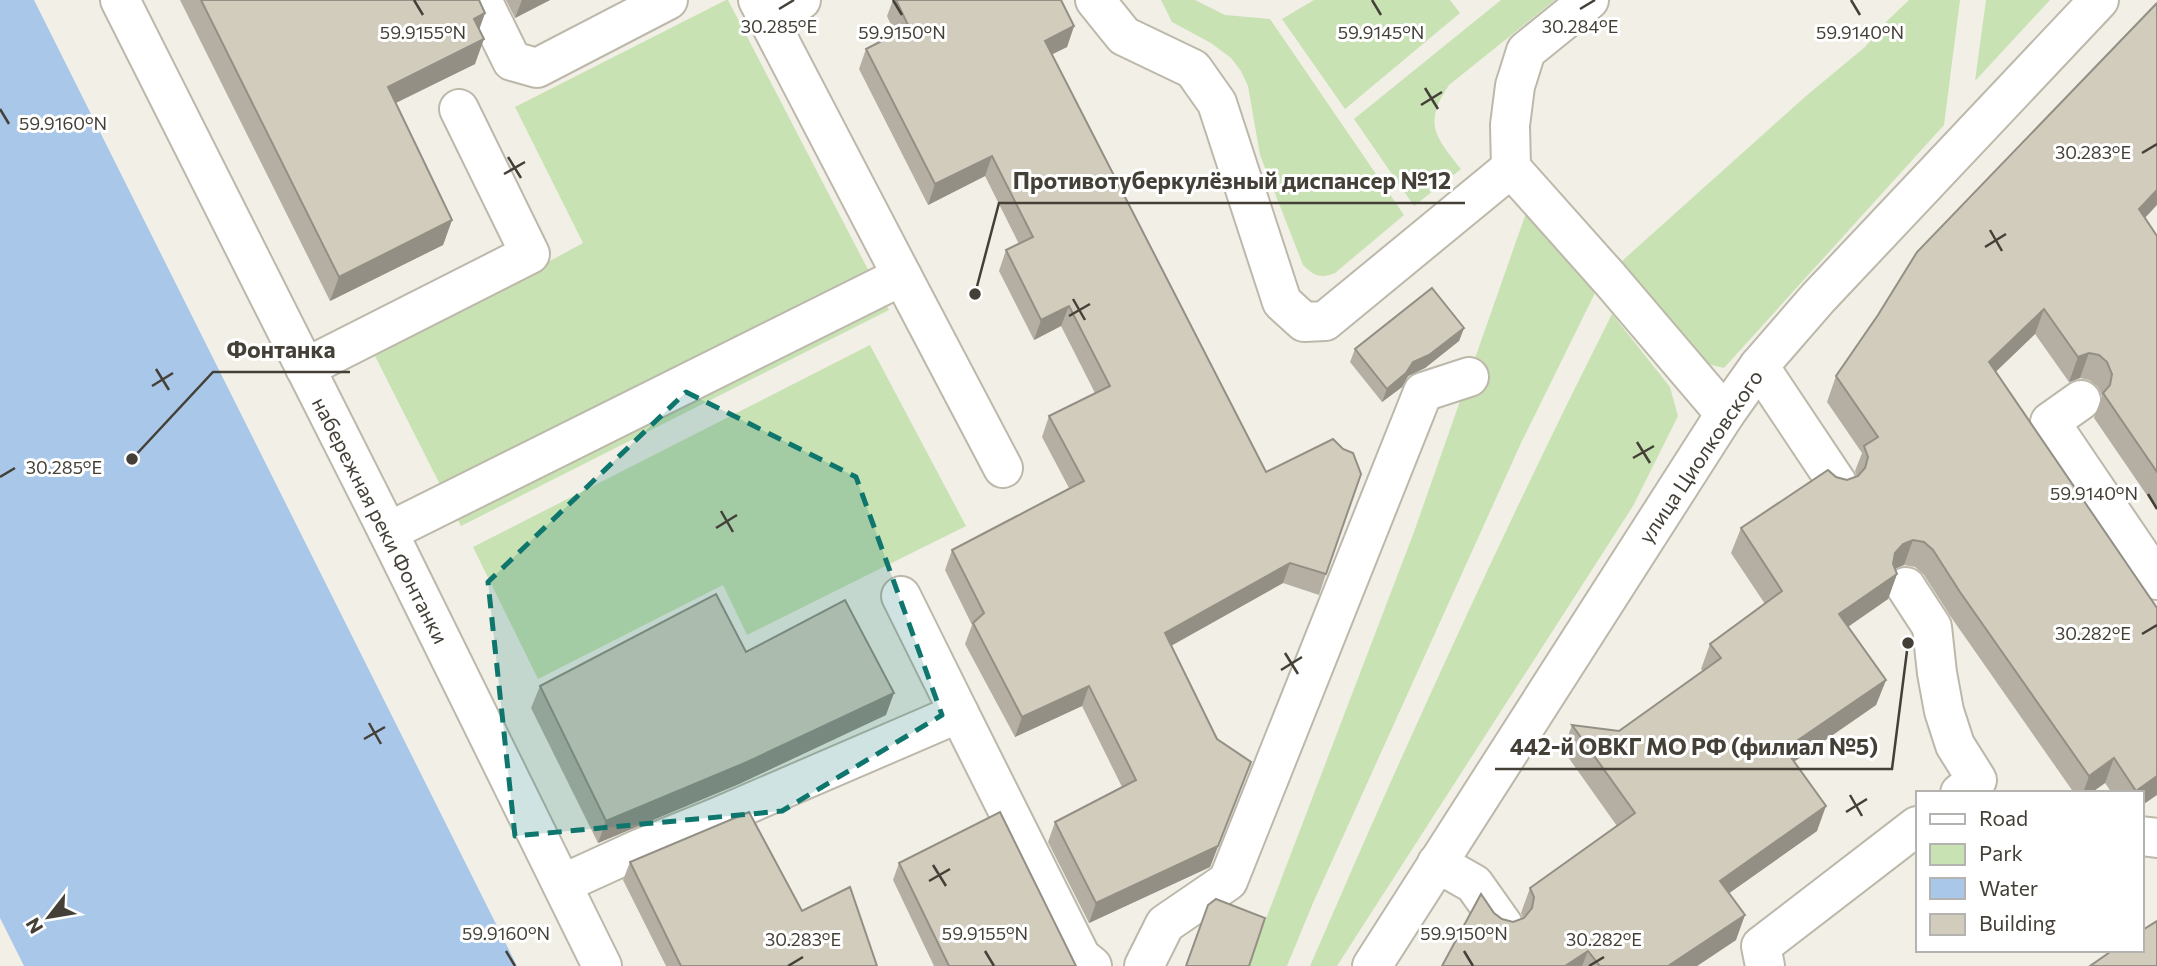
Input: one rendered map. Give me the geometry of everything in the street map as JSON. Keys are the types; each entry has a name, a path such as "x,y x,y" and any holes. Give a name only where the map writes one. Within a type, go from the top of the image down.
{"street":[{"name":"набережная реки Фонтанки","path":"120,0 388,532 602,966"},
{"path":"482,0 512,61 537,68 668,0"},
{"path":"801,0 762,9 1003,468"},
{"path":"1095,0 1124,36 1193,69 1217,103 1282,302 1304,322 1325,321 1511,168"},
{"path":"1589,0 1526,51 1515,86 1510,125 1511,168 1725,414"},
{"name":"улица Циолковского","path":"1371,966 1725,414 1759,366 1827,289 2099,0"},
{"path":"305,368 530,254 459,108"},
{"path":"388,532 902,276"},
{"path":"1759,366 1837,483"},
{"path":"1144,966 1165,924 1228,881 1423,392 1469,377"},
{"path":"2081,400 2050,422 2157,580"},
{"path":"1906,587 1932,626 1944,711 1955,745 1977,788"},
{"path":"901,596 1081,957 1092,966"},
{"path":"562,884 959,713"},
{"path":"1765,966 1761,946 1916,827"},
{"path":"1437,863 1474,884 1503,925"}],"highlighted area":[{"path":"686,392 856,477 942,715 782,811 515,836 488,582"}],"green space":[{"path":"726,0 889,310 461,526 375,356 583,243 515,107"},
{"path":"1161,0 1195,0 1225,15 1270,19 1404,215 1335,273 1322,276 1307,269 1303,265 1260,155 1248,86 1241,71 1231,58 1211,43 1172,22"},
{"path":"1314,0 1450,0 1460,13 1345,109 1282,19"},
{"path":"1501,0 1555,0 1449,85 1436,110 1436,129 1444,147 1461,169 1414,206 1354,119"},
{"path":"1909,0 1960,0 1944,125 1724,368 1703,363 1622,261 1806,96 1865,47"},
{"path":"1986,0 2050,0 1975,81"},
{"path":"1532,214 1595,293 1521,443 1287,966 1248,966 1414,532 1525,216"},
{"path":"1612,314 1670,387 1678,416 1633,506 1337,966 1310,966 1456,638"},
{"path":"870,345 966,526 747,635 723,585 538,679 473,547"}],"water":[{"path":"0,0 34,0 517,966 24,966 0,918"}],"building":[{"path":"201,0 479,0 485,13 474,19 484,39 388,87 452,220 339,277"},
{"path":"896,0 1061,0 1074,26 1045,41 1266,472 1333,439 1343,449 1353,453 1361,474 1326,574 1290,563 1165,633 1217,739 1251,762 1218,846 1096,903 1055,822 1136,780 1089,686 1022,717 973,623 984,613 952,550 1084,481 1049,416 1110,386 1069,306 1041,320 1006,250 1033,237 992,156 935,184 866,49 909,27"},
{"path":"2157,3 2157,190 2139,209 2157,236 2157,472 2103,393 2110,385 2112,374 2107,362 2099,355 2089,353 2078,357 2044,309 1989,362 2157,608 2157,776 2136,791 2114,758 2089,776 1933,550 1924,542 1913,540 1903,544 1895,553 1893,564 1897,574 1839,614 1886,680 1785,749 1826,806 1720,881 1745,915 1668,966 1600,966 1588,951 1565,966 1442,966 1481,894 1494,913 1502,919 1513,922 1524,918 1532,908 1534,897 1530,888 1635,813 1572,725 1619,731 1721,658 1710,644 1782,591 1741,528 1828,470 1836,477 1847,480 1858,476 1865,468 1868,457 1864,446 1878,437 1836,376 1917,252"},
{"path":"1432,288 1464,328 1429,355 1413,362 1406,373 1387,389 1355,349"},
{"path":"716,594 746,652 845,600 894,693 747,762 606,821 540,686"},
{"path":"749,812 802,911 850,887 877,966 681,966 630,862"},
{"path":"1000,812 1076,966 949,966 899,863"},
{"path":"1216,899 1265,918 1249,966 1186,966 1208,905"},
{"path":"2157,921 2157,966 2090,966 2110,952 2143,952 2143,930"}],"place":[{"name":"Противотуберкулёзный диспансер №12","path":"975,294"},
{"name":"Фонтанка","path":"132,459"},
{"name":"442-й ОВКГ МО РФ (филиал №5)","path":"1908,643"}]}
